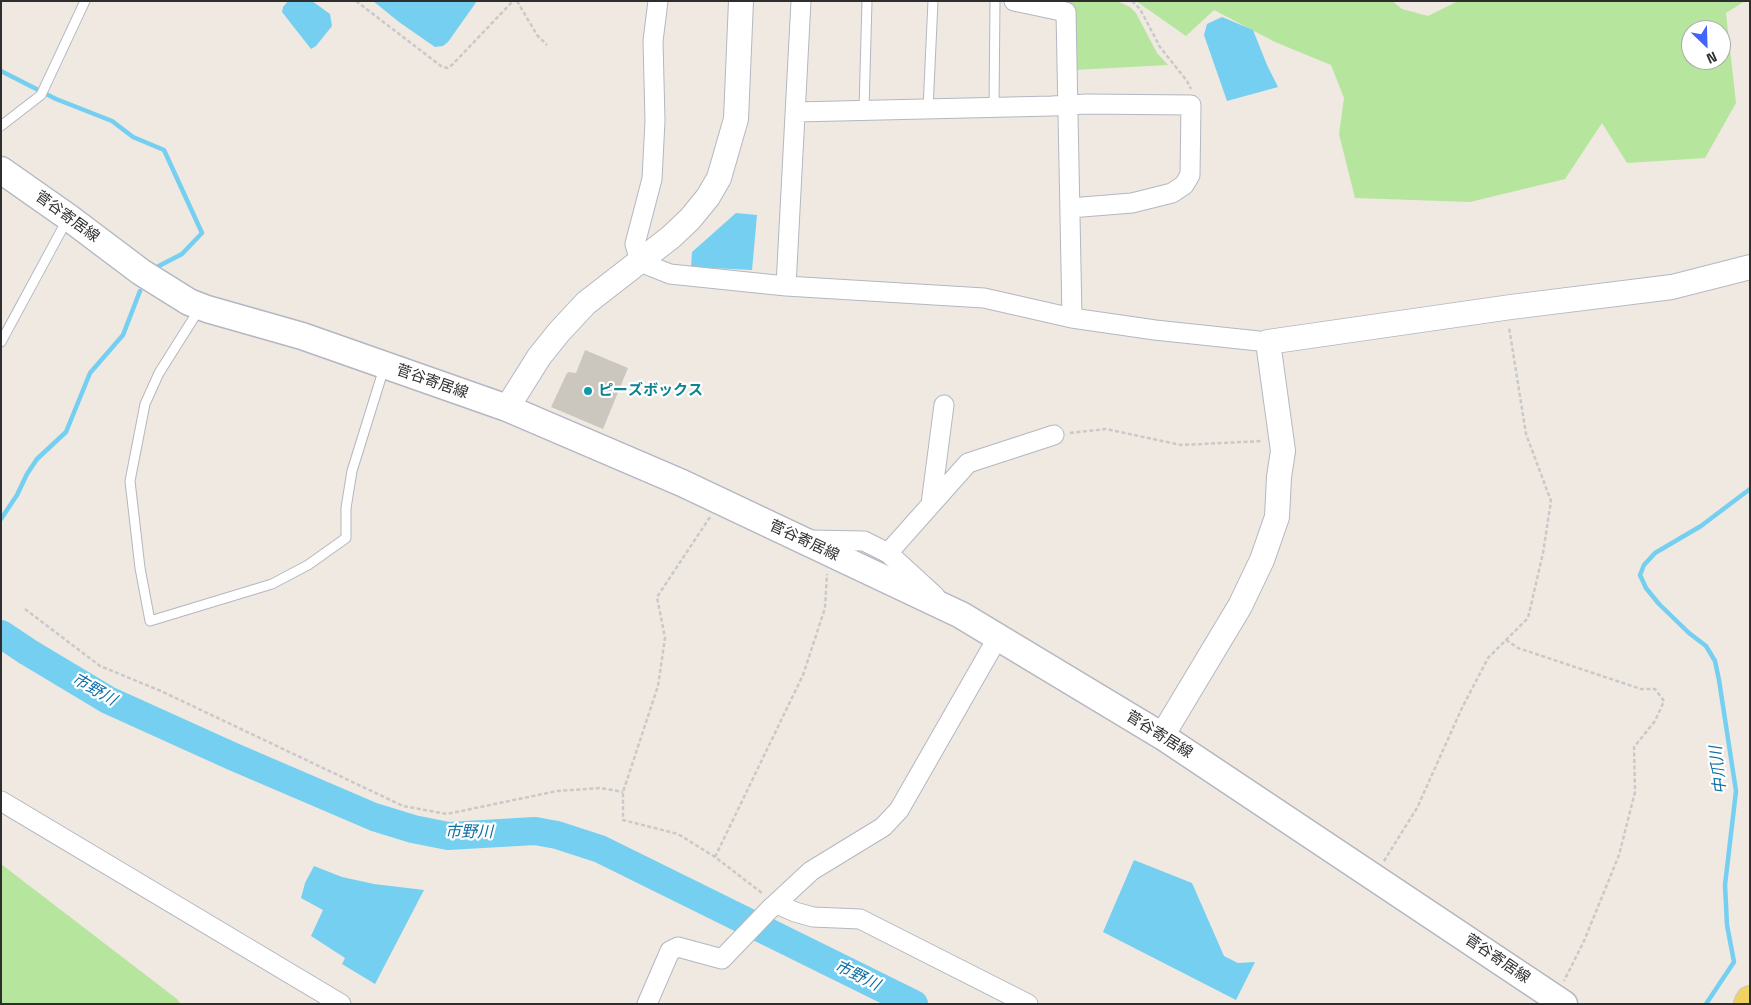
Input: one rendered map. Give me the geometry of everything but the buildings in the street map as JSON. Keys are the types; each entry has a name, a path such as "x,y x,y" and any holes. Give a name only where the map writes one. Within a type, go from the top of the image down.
{"main road":[{"name":"菅谷寄居線","path":"1,170 140,272 189,302 302,336 507,408 720,502 951,610 998,636 1162,736 1560,1001"},
{"path":"1748,1004 1750,1000"}],"street":[{"path":"640,262 635,244 652,179 654,121 653,41 658,1"},
{"path":"507,408 539,358 559,332 586,303 640,262 690,219 708,197 719,178 736,119 741,1"},
{"path":"786,286 801,1"},
{"path":"1014,1 1044,4 1066,12 1072,318"},
{"path":"796,112 1086,104 1191,105 1190,175 1184,185 1172,193 1132,203 1070,208"},
{"path":"640,262 670,274 786,286 984,298 1072,318 1155,330 1268,342 1506,308 1672,287 1750,267"},
{"path":"1162,736 1240,606 1262,560 1277,517 1279,477 1283,451 1268,342"},
{"path":"931,504 944,405"},
{"path":"888,553 968,463 1054,435"},
{"path":"802,540 864,541 888,553 951,610"},
{"path":"647,1004 670,952 678,947 722,959 811,871 883,827 899,810 998,636"},
{"path":"1,801 341,1004"},
{"path":"773,907 813,916 860,919 1028,1004"}],"lane":[{"path":"1,126 41,95 85,1"},
{"path":"864,109 867,1"},
{"path":"928,109 933,1"},
{"path":"994,107 995,1"},
{"path":"1,342 68,218"},
{"path":"202,307 158,373 145,404 130,481 140,568 150,621 272,584 308,565 346,538 346,508 352,471 385,365"}],"path":[{"path":"356,1 446,68 452,65 515,1 537,35 547,45"},
{"path":"1132,1 1140,9 1160,47 1187,81 1192,92 1191,105"},
{"path":"1374,877 1417,808 1462,708 1488,658 1528,618 1543,553 1551,501 1526,434 1506,308"},
{"path":"1054,435 1106,429 1181,445 1282,440"},
{"path":"720,502 658,597 665,638 658,686 623,792 623,820 678,834 715,857 773,907"},
{"path":"715,857 803,675 825,608 828,552"},
{"path":"24,609 100,666 161,691 403,806 447,814 557,791 601,788 623,792"},
{"path":"1506,640 1518,648 1641,689 1655,689 1664,701 1656,720 1634,748 1635,792 1619,855 1560,1001"}],"green space":[{"path":"1058,1 1117,1 1130,7 1136,13 1157,53 1168,65 1074,70"},
{"path":"1136,1 1392,1 1402,9 1428,16 1458,1 1745,1 1726,13 1727,20 1681,20 1681,70 1731,70 1731,58 1736,103 1705,158 1627,163 1602,123 1565,179 1470,202 1355,198 1339,134 1344,98 1331,65 1275,42 1214,10 1186,36"},
{"path":"1,864 177,999 181,1004 1,1004"}],"water":[{"path":"288,1 312,1 330,14 332,26 316,46 311,49 282,12 283,7"},
{"path":"373,1 477,1 448,42 443,46 435,47"},
{"path":"1222,17 1253,30 1278,87 1227,101 1204,35 1207,24"},
{"path":"736,213 757,215 752,270 691,267 692,252"},
{"path":"1134,860 1192,883 1224,956 1238,963 1255,962 1236,1000 1103,932"},
{"path":"314,866 342,877 374,884 424,890 375,984 342,964 345,958 311,936 323,910 301,898 305,883"}],"waterway":[{"path":"1,71 56,99 112,121 133,137 164,150 202,233 182,254 155,268"},
{"path":"1,519 37,459 66,432 90,373 123,335 140,291"},
{"name":"中爪川","path":"1706,1004 1734,962 1727,925 1725,885 1736,791 1719,680 1715,661 1706,646 1689,633 1659,604 1646,588 1640,575 1644,565 1655,553 1701,526 1750,489"},
{"name":"市野川","path":"1,634 108,700 374,817 413,829 448,836 535,831 557,835 600,849 914,1004"}],"place":[{"name":"ピーズボックス","path":"588,391"}]}
